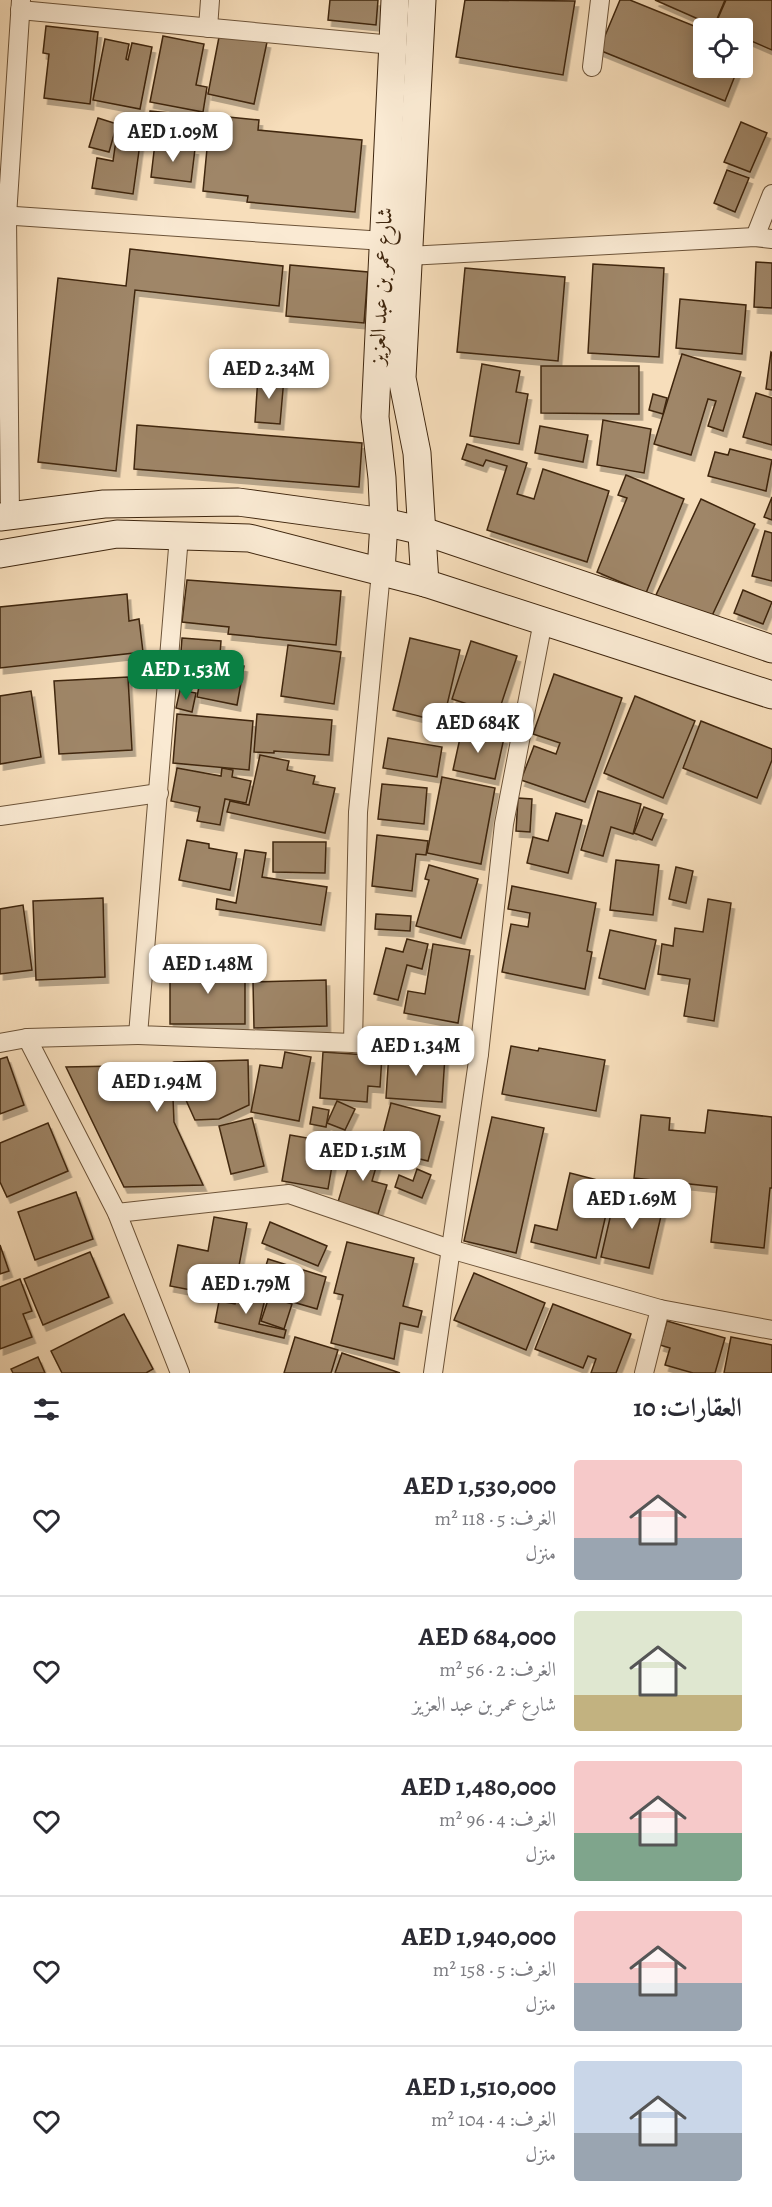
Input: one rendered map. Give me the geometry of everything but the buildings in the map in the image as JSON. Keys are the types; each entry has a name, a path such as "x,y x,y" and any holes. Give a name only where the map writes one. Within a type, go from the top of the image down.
{"main road":[{"name":"شارع عمر بن عبد العزيز","path":"381,572 384,522 375,417 395,0"},
{"path":"422,0 402,378 417,453 425,583"},
{"path":"5,516 104,504 238,502 384,522 423,531 772,649"},
{"path":"0,554 117,534 249,538 425,583 772,695"}],"street":[{"path":"208,28 210,0"},
{"path":"592,67 600,0"},
{"path":"5,516 4,215 20,5 208,28 393,45"},
{"path":"408,256 764,238 772,194"},
{"path":"4,215 384,241"},
{"path":"138,1035 178,536"},
{"path":"353,1043 358,812 381,572"},
{"path":"433,1373 479,1054 504,824 543,621"},
{"path":"0,816 159,793"},
{"path":"0,1043 27,1038 138,1035 353,1043 479,1054"},
{"path":"27,1038 117,1214 180,1373"},
{"path":"117,1214 289,1194 450,1249 660,1309 772,1330"},
{"path":"644,1373 660,1309"}]}
